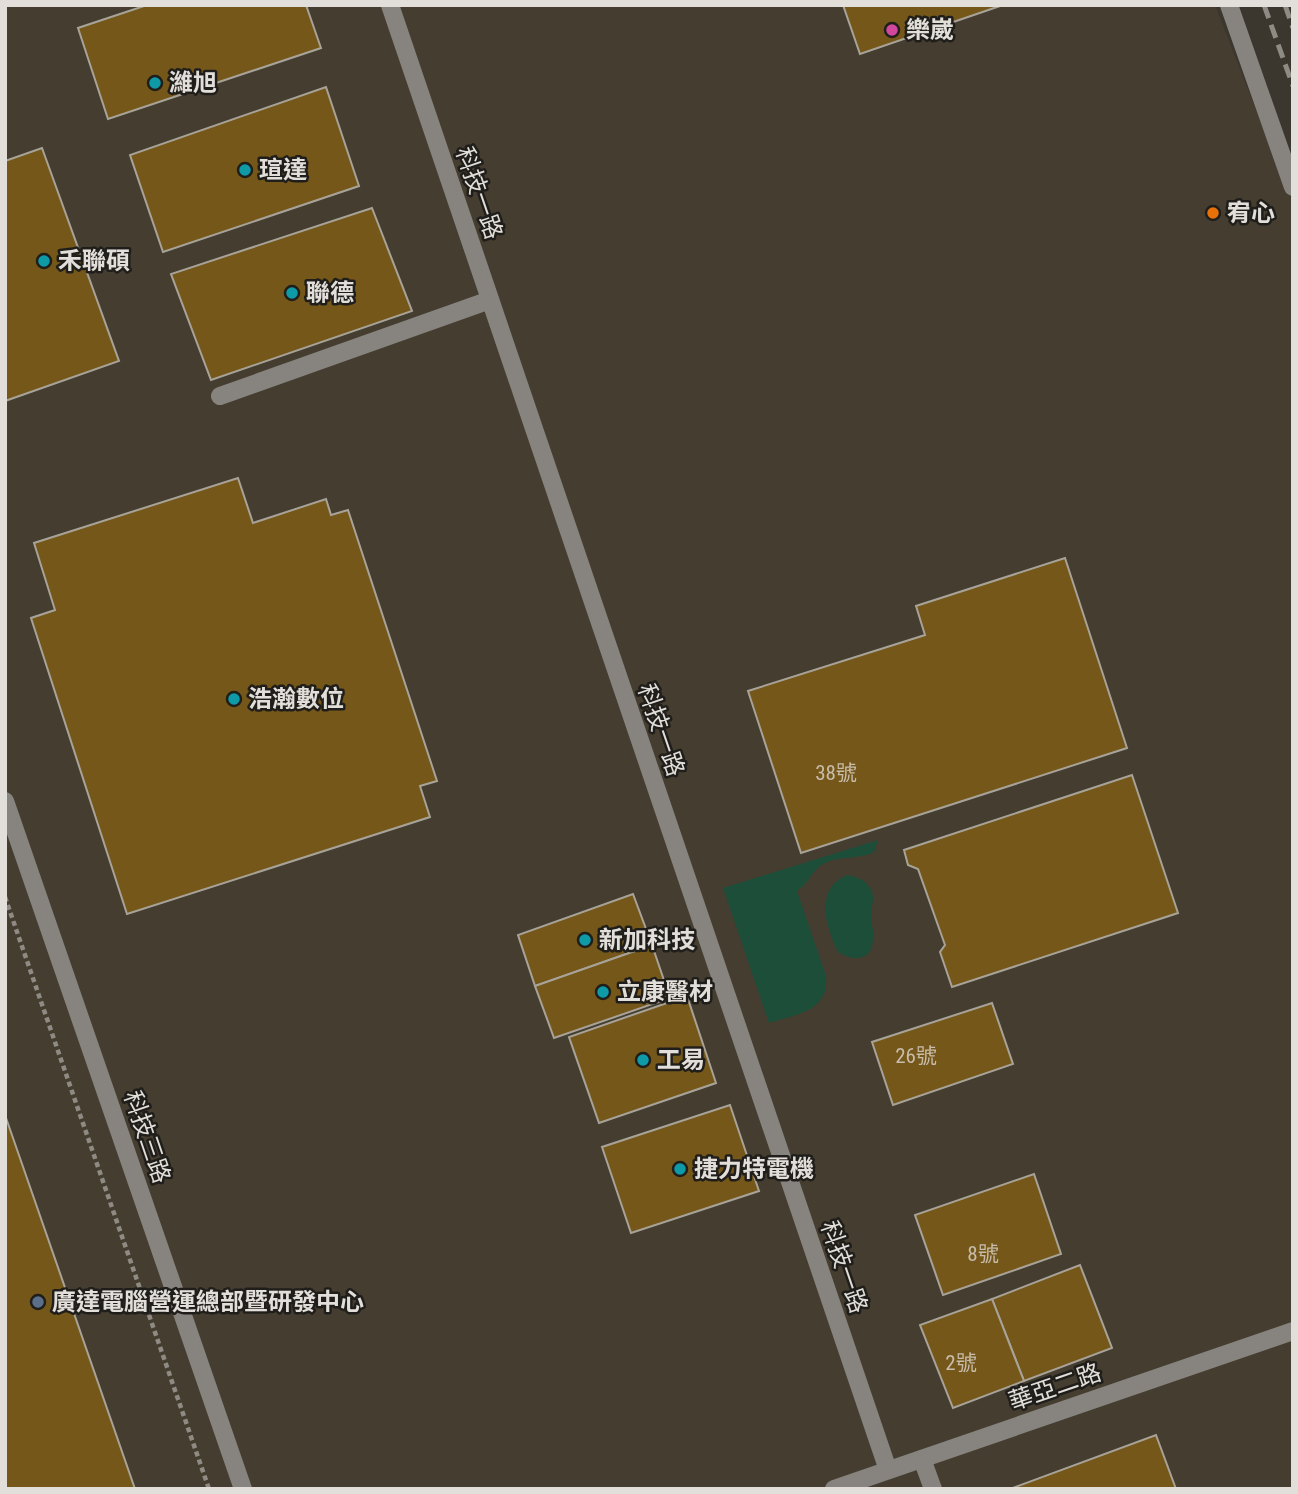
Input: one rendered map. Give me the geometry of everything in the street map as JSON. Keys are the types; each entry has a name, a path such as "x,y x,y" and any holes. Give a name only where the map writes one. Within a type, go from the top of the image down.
{"street":[{"name":"科技一路","path":"390,5 888,1470"},
{"path":"1229,5 1293,187"},
{"path":"220,396 490,300"},
{"name":"科技三路","path":"5,801 243,1489"},
{"name":"華亞二路","path":"834,1489 1293,1331"},
{"path":"922,1459 933,1489"}],"path":[{"path":"5,897 209,1489"}],"shaded area":[{"path":"5,5 1215,5 1293,205 1293,1489 5,1489"}],"green space":[{"path":"878,840 874,852 833,860 820,866 797,891 826,976 826,988 822,997 809,1010 769,1023 723,888"},
{"path":"847,875 866,882 873,895 872,946 866,955 856,958 838,952 827,920 826,899 830,889"}],"building":[{"name":"濰旭","path":"147,5 306,5 321,48 108,119 78,28"},
{"name":"樂崴","path":"843,5 1003,5 860,54"},
{"name":"瑄達","path":"326,87 359,186 163,252 130,155"},
{"name":"禾聯碩","path":"42,148 119,361 5,401 5,161"},
{"name":"聯德","path":"372,208 412,311 211,380 171,274"},
{"name":"浩瀚數位","path":"238,478 253,523 326,499 331,515 348,510 437,781 420,786 430,817 127,914 31,618 55,610 34,543"},
{"path":"1065,558 1127,748 801,853 748,691 925,635 916,606"},
{"path":"1132,775 1178,913 952,987 940,952 945,945 918,869 908,865 904,850"},
{"name":"新加科技","path":"633,894 652,945 535,986 518,935"},
{"name":"立康醫材","path":"652,945 670,998 554,1038 535,986"},
{"name":"工易","path":"687,996 716,1083 599,1123 569,1037"},
{"path":"992,1003 1013,1064 893,1105 872,1042"},
{"name":"捷力特電機","path":"730,1105 759,1191 631,1233 602,1147"},
{"name":"廣達電腦營運總部暨研發中心","path":"5,1115 135,1489 5,1489"},
{"path":"1034,1174 1061,1254 943,1295 915,1215"},
{"path":"1080,1265 1112,1348 1024,1381 992,1299"},
{"path":"992,1299 1024,1381 953,1408 920,1325"},
{"path":"1156,1435 1176,1489 1010,1489"}],"railway":[{"path":"1264,5 1293,86"},
{"path":"1285,5 1293,28"}],"place":[{"name":"樂崴","path":"892,30"},
{"name":"濰旭","path":"155,83"},
{"name":"瑄達","path":"245,170"},
{"name":"宥心","path":"1213,213"},
{"name":"禾聯碩","path":"44,261"},
{"name":"聯德","path":"292,293"},
{"name":"浩瀚數位","path":"234,699"},
{"name":"新加科技","path":"585,940"},
{"name":"立康醫材","path":"603,992"},
{"name":"工易","path":"643,1060"},
{"name":"捷力特電機","path":"680,1169"},
{"name":"廣達電腦營運總部暨研發中心","path":"38,1302"}]}
